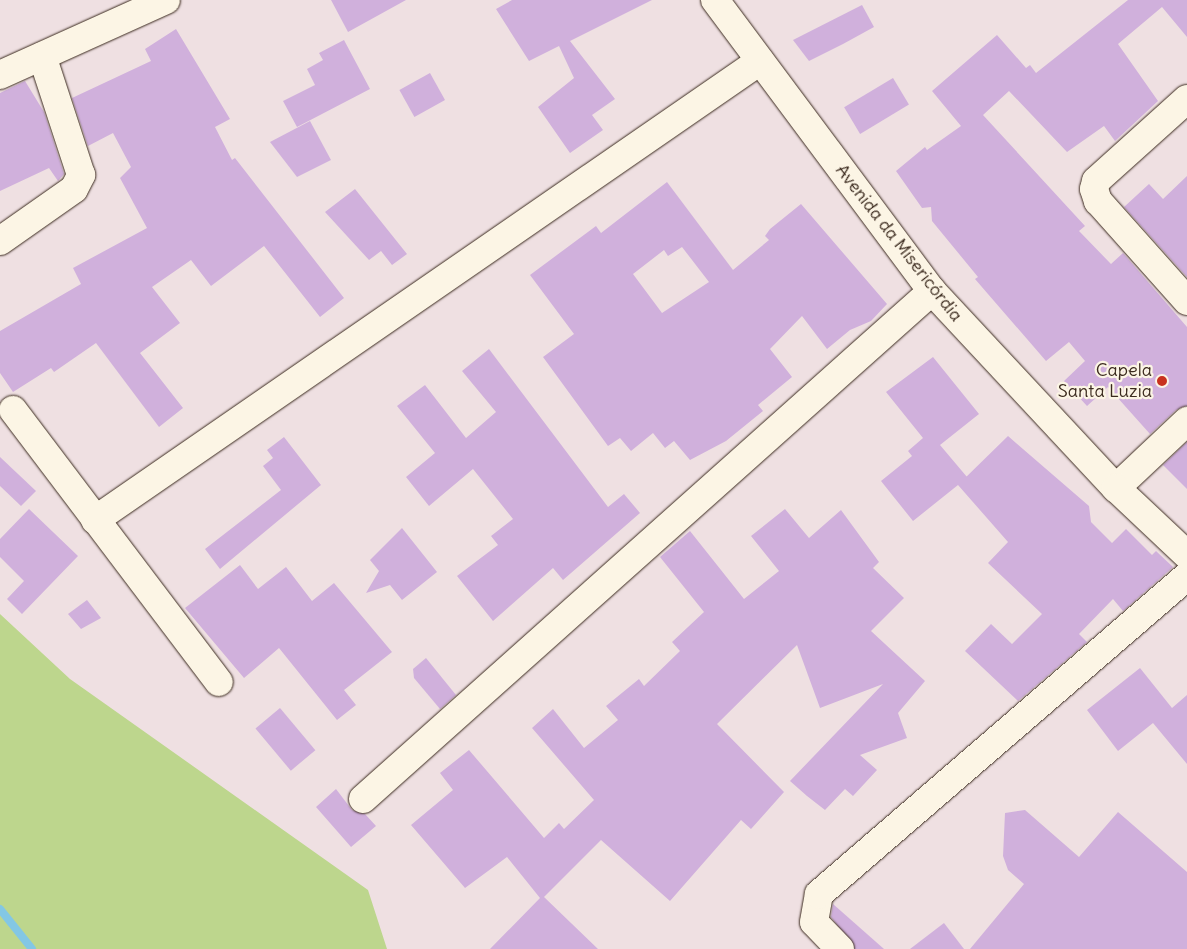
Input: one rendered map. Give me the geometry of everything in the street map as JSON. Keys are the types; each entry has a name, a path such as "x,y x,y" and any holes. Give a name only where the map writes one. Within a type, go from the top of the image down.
{"street":[{"path":"0,75 166,0"},
{"name":"Avenida da Misericórdia","path":"715,0 932,292 1116,488 1187,556"},
{"path":"0,241 74,189 81,175 42,56"},
{"path":"95,520 760,61"},
{"path":"1186,299 1098,201 1094,189 1096,181 1187,99"},
{"path":"364,799 932,292"},
{"path":"12,410 219,682"},
{"path":"1116,488 1187,421"},
{"path":"840,949 814,922 818,894 1187,576"}],"green space":[{"path":"0,614 70,679 368,890 387,949 0,949"}],"building":[{"path":"331,0 406,0 348,32"},
{"path":"512,0 652,0 570,41 615,99 592,115 603,130 570,153 538,107 574,78 559,46 529,61 496,9"},
{"path":"1128,0 1187,0 1187,37 1162,7 1118,44 1158,101 1115,141 1104,126 1067,152 1009,91 983,115 1085,226 1079,231 1111,264 1123,253 1187,327 1187,406 1176,410 1150,434 1108,387 1087,406 1064,381 1085,361 1069,342 1046,361 975,279 978,277 932,221 931,207 922,208 896,171 925,147 927,150 961,126 932,91 997,35 1026,68 1030,65 1036,73"},
{"path":"862,5 874,27 843,44 809,61 793,40"},
{"path":"176,29 230,119 215,127 232,160 235,158 344,298 320,317 264,246 211,286 191,260 152,287 180,323 140,353 183,408 159,427 96,343 54,372 51,368 13,392 0,373 0,331 81,284 73,268 147,228 120,178 131,167 113,133 88,146 72,98 151,61 145,49"},
{"path":"344,40 370,89 297,127 283,101 315,85 307,69 323,60 319,53"},
{"path":"430,73 445,100 414,117 399,90"},
{"path":"893,78 909,105 860,134 844,107"},
{"path":"25,81 44,112 64,174 58,181 49,168 0,191 0,93"},
{"path":"310,121 331,160 297,177 270,142"},
{"path":"1187,176 1187,277 1124,207 1149,184 1163,199"},
{"path":"667,182 733,270 769,240 765,236 770,229 801,204 887,304 871,321 850,330 827,349 802,316 770,349 792,377 758,405 763,411 726,441 690,460 674,441 665,448 653,433 631,451 620,438 608,446 543,357 574,334 530,275 596,226 601,233","holes":["682,247 709,282 662,313 633,274 664,250 668,256"]},
{"path":"355,189 407,254 392,265 381,251 369,260 325,212"},
{"path":"489,349 608,507 624,494 640,513 563,580 553,568 493,621 457,576 498,545 491,536 513,519 473,469 429,506 406,477 435,453 397,406 425,385 466,438 496,412 462,371"},
{"path":"933,357 979,414 940,445 967,477 1008,436 1089,506 1091,522 1112,543 1126,529 1152,555 1156,551 1173,567 1123,611 1113,599 1079,634 1087,642 1018,701 965,651 991,624 1012,644 1042,614 988,563 1008,542 958,485 913,521 881,481 912,456 908,451 923,438 886,392"},
{"path":"284,437 321,485 220,569 205,549 281,490 263,466 273,458 267,450"},
{"path":"1187,442 1187,489 1163,465"},
{"path":"0,457 36,491 21,506 0,486"},
{"path":"29,509 78,556 22,614 7,599 24,581 0,557 0,539"},
{"path":"785,509 809,538 841,510 879,562 873,568 904,598 871,631 925,681 898,713 907,738 860,755 877,770 853,796 845,789 825,810 807,796 790,781 883,684 820,708 797,645 717,724 784,792 751,829 741,820 670,901 601,840 544,897 598,949 490,949 540,898 507,857 465,888 411,825 453,790 440,773 469,750 544,838 559,823 564,829 594,800 532,728 553,709 584,748 618,720 606,706 639,679 644,686 680,651 672,642 704,612 660,557 690,531 744,599 779,571 751,536"},
{"path":"402,528 437,572 402,600 390,585 366,593 379,571 370,560"},
{"path":"240,565 258,589 286,567 312,601 334,583 392,652 344,690 356,705 337,720 279,648 244,678 185,608"},
{"path":"87,600 101,618 81,629 68,614"},
{"path":"426,658 456,695 440,709 414,678 413,669"},
{"path":"1140,668 1172,708 1187,695 1187,764 1153,723 1118,751 1087,710"},
{"path":"280,708 315,750 291,771 255,729"},
{"path":"336,789 352,810 365,814 376,826 351,847 316,807"},
{"path":"1025,810 1079,857 1118,812 1187,872 1187,949 970,949 1024,884 1008,870 1003,856 1005,813"},
{"path":"833,904 884,949 855,949 831,917"},
{"path":"944,923 964,949 910,949"}],"waterway":[{"path":"0,909 32,949"}],"place":[{"name":"Capela Santa Luzia","path":"1162,381"}]}
